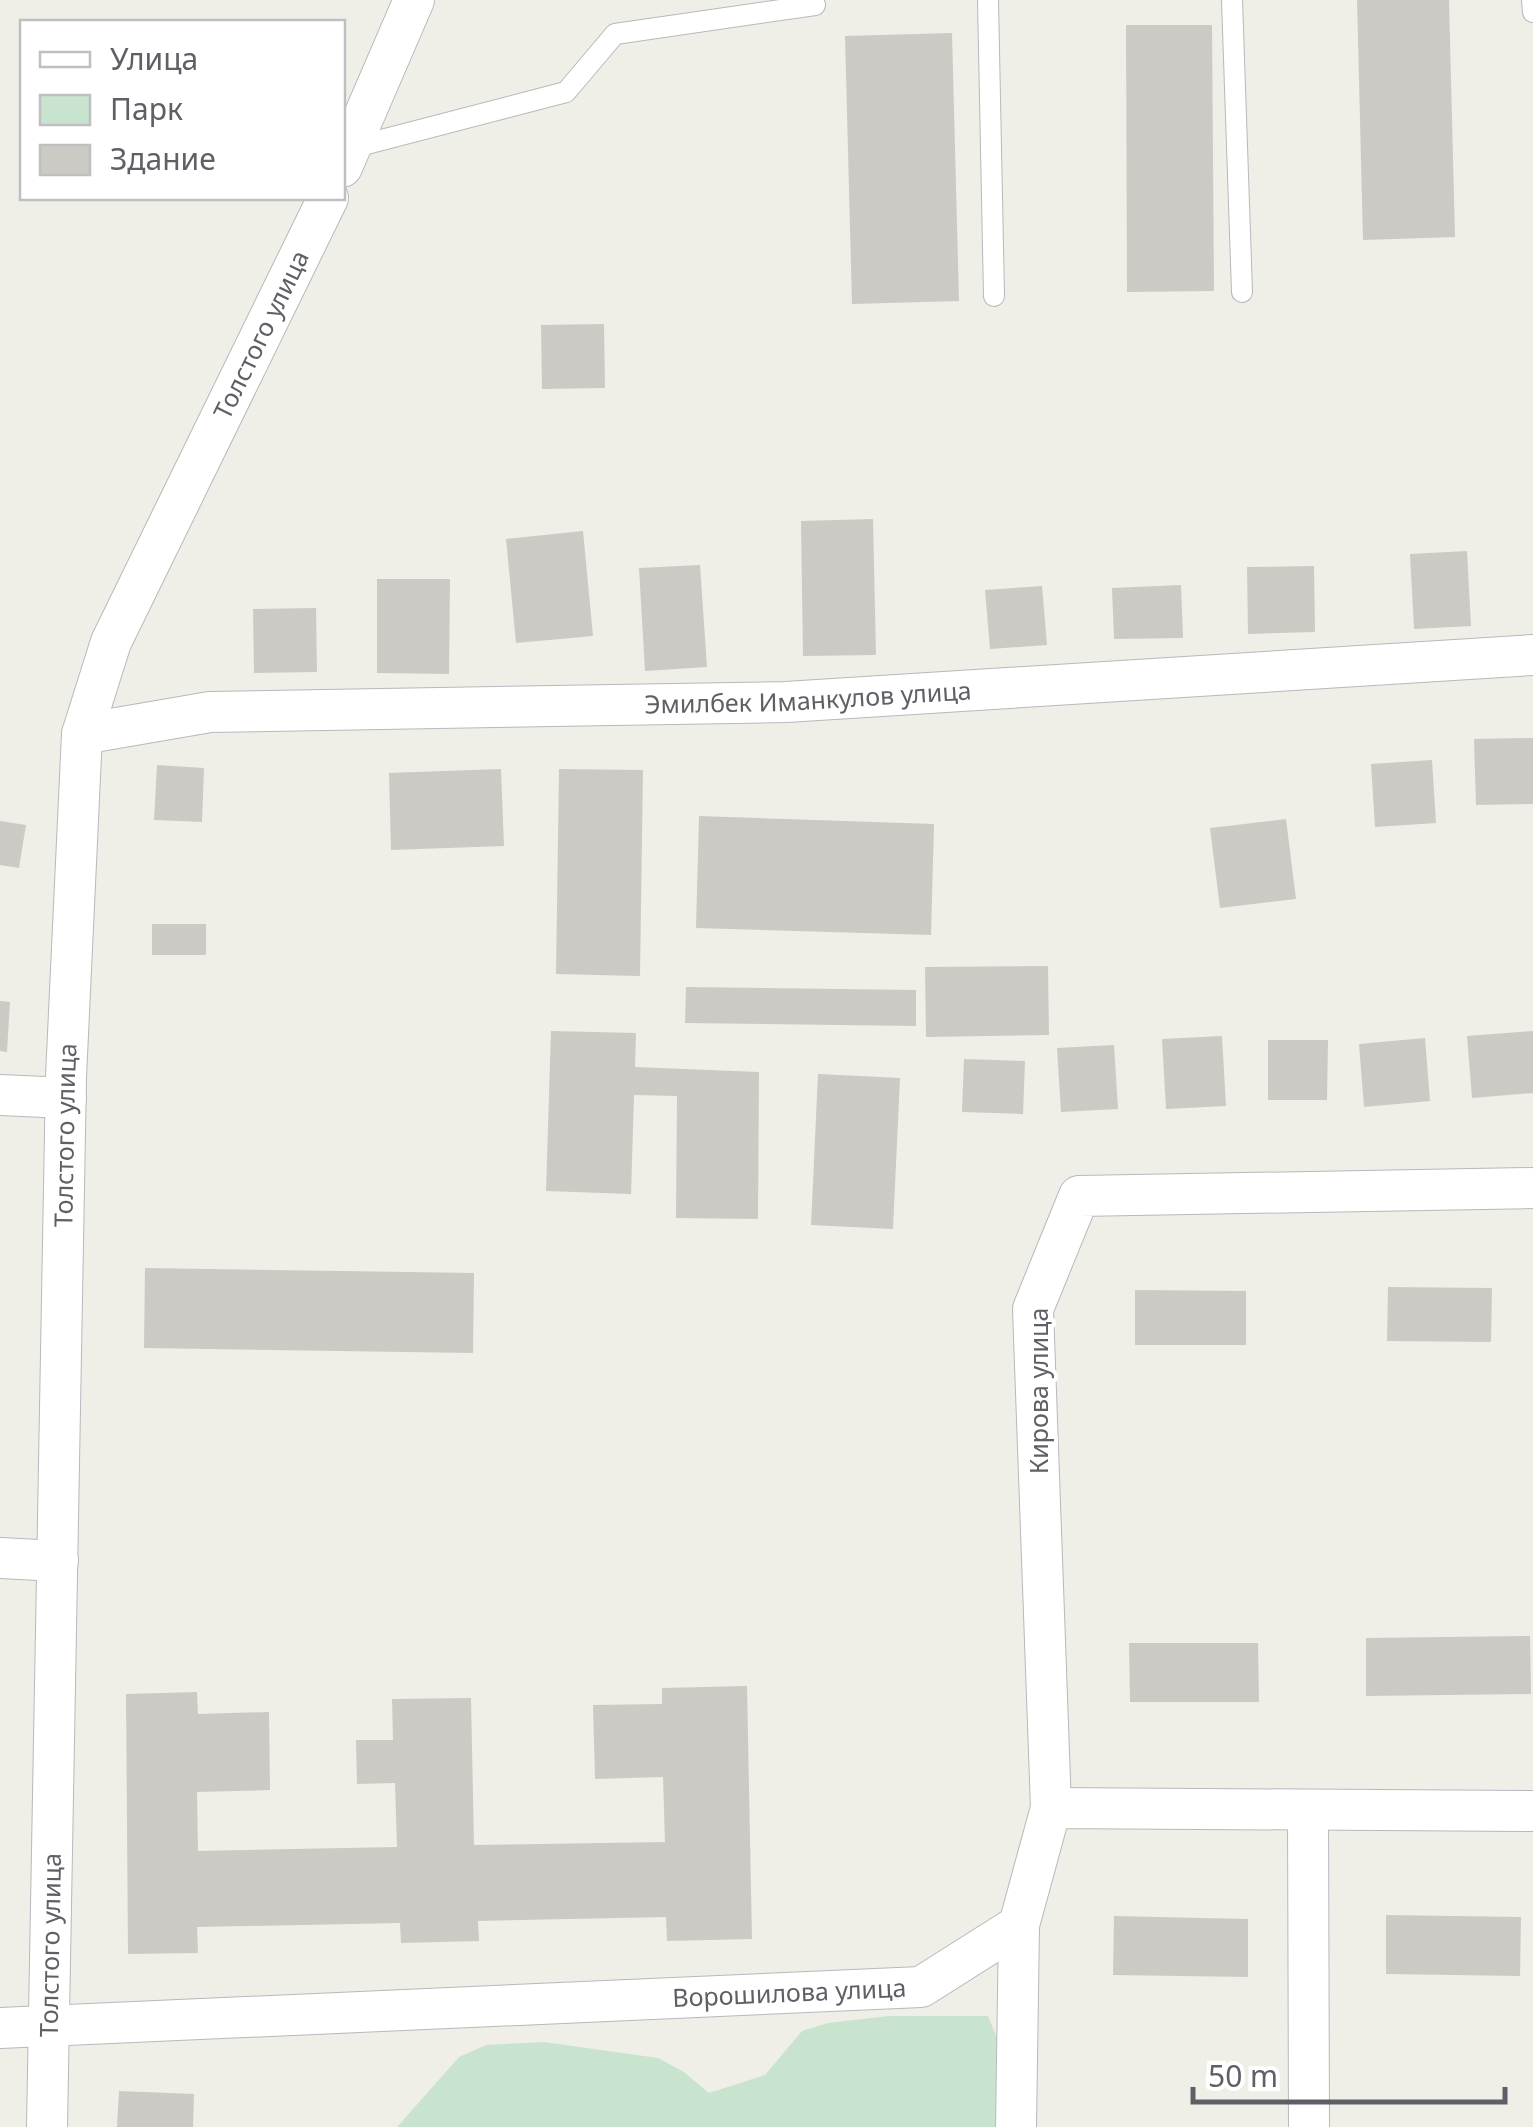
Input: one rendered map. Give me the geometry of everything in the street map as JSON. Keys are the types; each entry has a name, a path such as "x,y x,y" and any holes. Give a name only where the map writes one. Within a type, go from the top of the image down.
{"street":[{"path":"347,158 414,0"},
{"name":"Толстого улица","path":"48,2127 66,1098 82,734 111,642 327,200"},
{"name":"Эмилбек Иманкулов улица","path":"82,734 210,712 786,702 1533,655"},
{"path":"0,1095 66,1098"},
{"name":"Кирова улица","path":"1050,1808 1033,1309 1079,1196 1533,1188"},
{"path":"0,1558 58,1561"},
{"path":"1016,2127 1019,1925 1050,1808 1533,1811"},
{"path":"1308,1810 1309,2127"},
{"name":"Ворошилова улица","path":"0,2028 920,1987 1019,1925"}],"lane":[{"path":"988,0 994,296"},
{"path":"1232,0 1242,292"},
{"path":"1532,0 1533,12"},
{"path":"347,158 566,92 616,34 815,5"}],"green space":[{"path":"888,2016 988,2016 1010,2070 1000,2127 397,2127 459,2057 486,2045 544,2042 658,2058 684,2072 709,2093 765,2075 802,2031 828,2023"}],"building":[{"path":"1357,0 1449,0 1455,237 1363,240"},
{"path":"1126,25 1212,25 1214,291 1127,292"},
{"path":"952,33 959,301 852,304 845,36"},
{"path":"604,324 605,388 542,389 541,325"},
{"path":"873,519 876,655 803,656 801,521"},
{"path":"583,531 593,636 516,643 506,539"},
{"path":"1467,551 1471,626 1414,629 1410,554"},
{"path":"700,565 707,667 645,671 639,568"},
{"path":"1314,566 1315,632 1248,634 1247,567"},
{"path":"377,579 450,579 449,674 377,673"},
{"path":"1181,585 1183,638 1114,639 1112,588"},
{"path":"1042,586 1047,645 990,649 985,590"},
{"path":"316,608 317,672 254,673 253,609"},
{"path":"1533,738 1533,804 1476,805 1474,739"},
{"path":"1432,760 1436,823 1375,827 1371,764"},
{"path":"157,765 204,768 202,822 154,820"},
{"path":"501,769 504,846 391,850 389,773"},
{"path":"559,769 643,770 640,976 556,974"},
{"path":"699,816 934,824 931,935 696,928"},
{"path":"1286,819 1296,899 1220,908 1210,828"},
{"path":"0,821 26,825 19,868 0,865"},
{"path":"152,924 206,924 206,955 152,955"},
{"path":"1048,966 1049,1035 926,1037 925,967"},
{"path":"686,987 916,990 916,1026 685,1023"},
{"path":"0,1001 10,1002 7,1052 0,1051"},
{"path":"551,1031 636,1033 635,1067 759,1072 758,1219 676,1218 677,1096 634,1095 631,1194 546,1191"},
{"path":"1533,1031 1533,1093 1472,1098 1467,1036"},
{"path":"1222,1036 1226,1106 1166,1109 1162,1039"},
{"path":"1425,1038 1430,1101 1364,1107 1359,1044"},
{"path":"1268,1040 1328,1040 1327,1100 1268,1100"},
{"path":"1114,1045 1118,1109 1061,1112 1057,1048"},
{"path":"964,1059 1025,1061 1023,1114 962,1112"},
{"path":"818,1074 900,1078 893,1229 811,1225"},
{"path":"145,1268 474,1273 473,1353 144,1348"},
{"path":"1388,1287 1492,1288 1491,1342 1387,1341"},
{"path":"1135,1290 1246,1291 1246,1345 1135,1345"},
{"path":"1530,1636 1531,1694 1366,1696 1366,1638"},
{"path":"1129,1643 1258,1643 1259,1702 1130,1702"},
{"path":"747,1686 752,1939 667,1941 666,1917 478,1921 479,1941 401,1943 400,1923 197,1927 198,1953 128,1954 126,1694 197,1692 198,1714 269,1712 270,1790 197,1792 198,1851 397,1847 395,1783 357,1784 356,1740 393,1740 392,1699 471,1698 474,1845 665,1842 663,1777 595,1779 593,1705 662,1704 662,1688"},
{"path":"1386,1915 1521,1917 1520,1976 1386,1974"},
{"path":"1114,1916 1248,1919 1248,1977 1113,1975"},
{"path":"119,2091 194,2094 193,2127 117,2127"}]}
